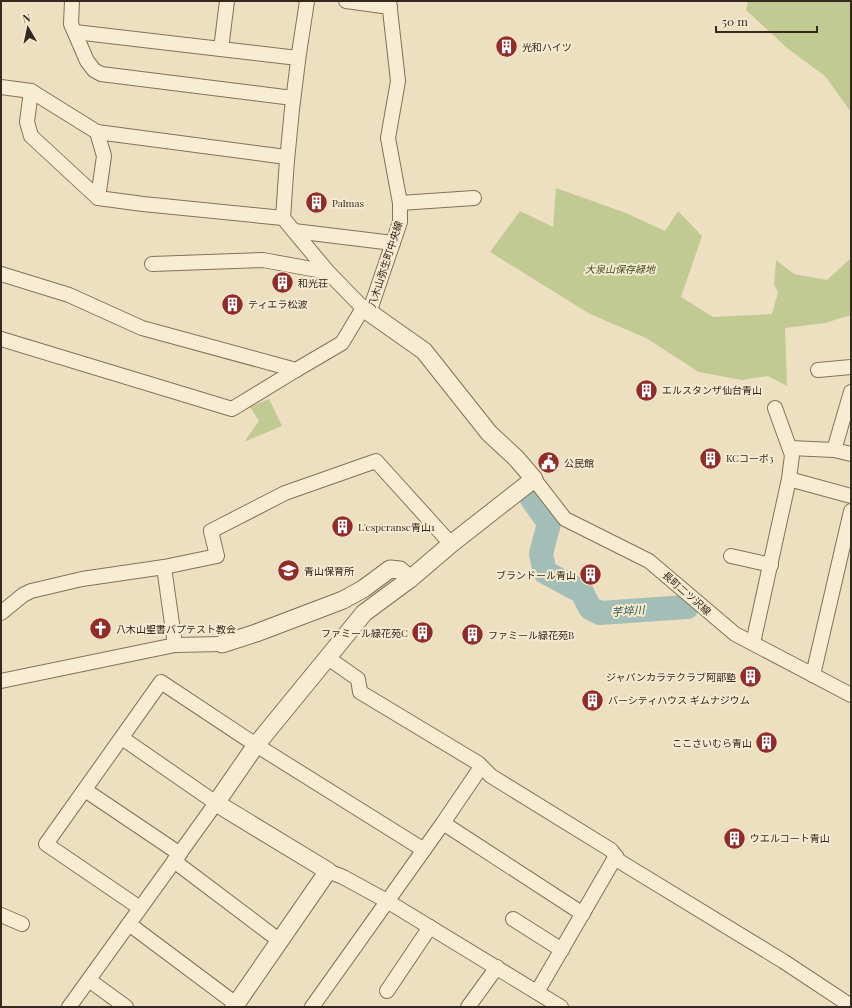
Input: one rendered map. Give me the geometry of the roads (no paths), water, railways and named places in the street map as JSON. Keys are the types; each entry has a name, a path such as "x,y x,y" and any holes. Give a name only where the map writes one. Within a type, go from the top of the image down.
{"street":[{"path":"72,1 71,24 74,32 86,61 94,70 101,74 293,98"},
{"path":"221,49 227,1"},
{"path":"69,1007 256,745 364,613 410,579 450,544 534,479 516,458 489,433 424,351 366,311 328,272 283,218 286,157 298,58 307,1"},
{"path":"346,1 390,4"},
{"name":"八木山弥生町中央線","path":"1,340 232,409 342,344 366,311 400,222 400,203 388,138 398,81 390,4"},
{"path":"74,32 298,58"},
{"path":"1,87 31,92 97,132 286,157"},
{"path":"31,92 27,122 31,136 98,198 283,218"},
{"path":"97,132 104,156 98,198"},
{"path":"400,203 474,198"},
{"path":"294,231 393,242"},
{"path":"152,264 263,260 328,272"},
{"path":"1,274 69,295 142,328 296,370"},
{"path":"818,370 851,367"},
{"path":"834,450 851,392"},
{"path":"753,643 789,479 792,455 775,408"},
{"path":"790,448 834,450 851,454"},
{"path":"1,613 23,595 31,591 82,579 164,567 217,556 211,531 285,493 376,461 450,544"},
{"name":"長町二ツ沢線","path":"534,479 565,519 649,561 735,634 851,695"},
{"path":"789,479 851,496"},
{"path":"813,675 851,511"},
{"path":"731,556 771,565"},
{"path":"164,567 175,645"},
{"path":"1,681 175,645 222,644 256,633 343,600 363,590 390,569 400,570 410,579"},
{"path":"328,658 358,679 360,692 478,763 490,776 611,850 619,861 782,961 851,1006"},
{"path":"140,908 46,844 161,682 256,745 424,850"},
{"path":"122,738 216,803 328,871 343,877 387,901 561,1007"},
{"path":"312,1007 482,767"},
{"path":"85,790 177,857 280,941"},
{"path":"443,823 583,914"},
{"path":"537,992 616,856"},
{"path":"129,924 235,1005 328,871"},
{"path":"1,915 22,924"},
{"path":"513,919 562,950"},
{"path":"387,992 430,927"},
{"path":"468,1007 497,967"},
{"path":"89,980 126,1007"}],"waterway":[{"name":"芋埣川","path":"532,499 549,523 541,554 545,572 582,592 590,608 600,613 687,607"}],"place":[{"name":"光和ハイツ","path":"507,47"},
{"name":"Palmas","path":"316,203"},
{"name":"和光荘","path":"283,283"},
{"name":"ティエラ松波","path":"232,304"},
{"name":"エルスタンザ仙台青山","path":"646,390"},
{"name":"KCコーポ3","path":"711,458"},
{"name":"公民館","path":"549,463"},
{"name":"L'esperanse青山1","path":"342,527"},
{"name":"青山保育所","path":"288,571"},
{"name":"ブランドール青山","path":"591,575"},
{"name":"八木山聖書バプテスト教会","path":"100,629"},
{"name":"ファミール緑花苑C","path":"423,633"},
{"name":"ファミール緑花苑B","path":"473,635"},
{"name":"ジャパンカラテクラブ阿部塾","path":"751,677"},
{"name":"バーシティハウス ギムナジウム","path":"592,700"},
{"name":"ここさいむら青山","path":"767,743"},
{"name":"ウエルコート青山","path":"735,838"}],"park label":[{"name":"大泉山保存緑地","path":"620,269"}]}
